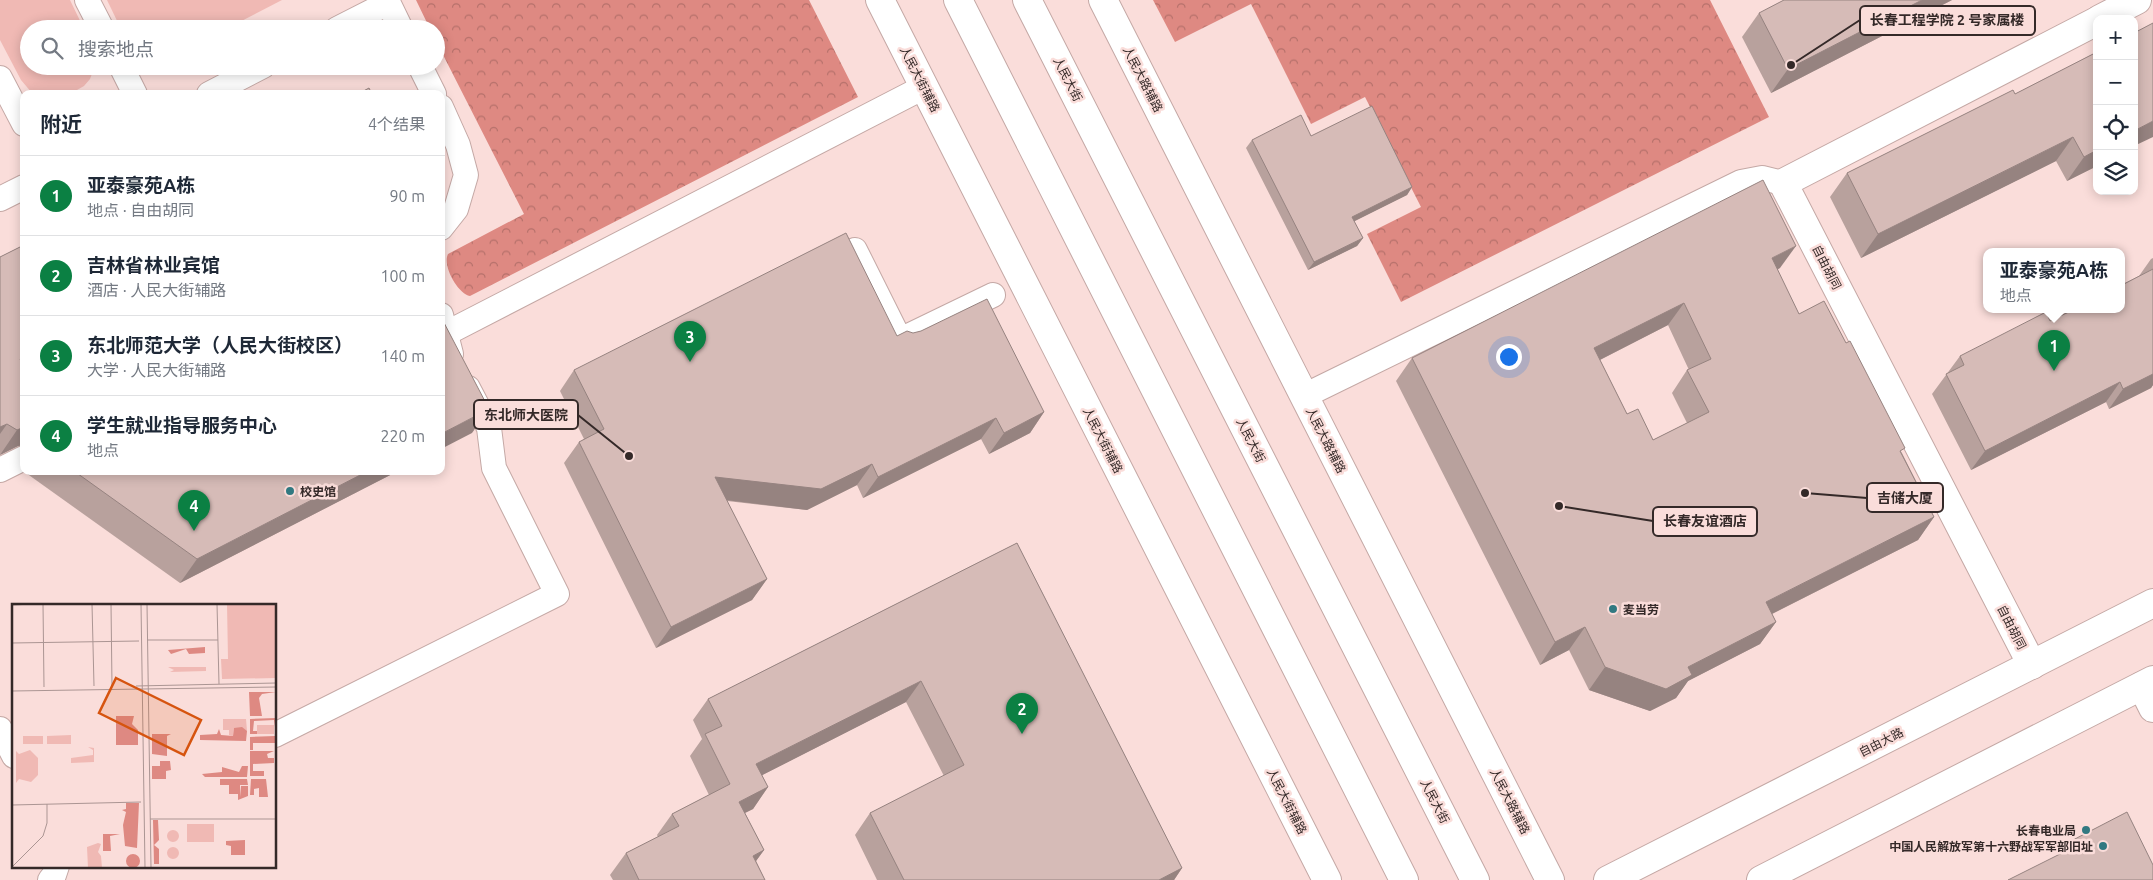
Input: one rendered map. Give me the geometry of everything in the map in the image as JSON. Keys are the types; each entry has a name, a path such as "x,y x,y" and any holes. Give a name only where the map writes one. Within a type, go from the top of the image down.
{"main road":[{"name":"人民大街辅路","path":"880,0 1327,880"},
{"path":"958,0 1404,880"},
{"name":"人民大街","path":"1027,0 1475,880"},
{"name":"人民大路辅路","path":"1103,0 1550,880"},
{"path":"2108,15 2136,0"},
{"path":"1783,182 2093,23"},
{"name":"自由胡同","path":"1783,182 2032,665"},
{"name":"自由大路","path":"1608,880 2153,603"},
{"path":"1761,880 2149,691"}],"lane":[{"path":"87,0 97,20"},
{"path":"354,20 387,2 396,20"},
{"path":"126,75 133,90"},
{"path":"217,90 246,75"},
{"path":"424,75 432,90"},
{"path":"0,78 20,116"},
{"path":"445,324 924,87"},
{"path":"445,117 458,145 466,175 456,209 445,223"},
{"path":"1304,396 1741,182 1762,178 1783,182"},
{"path":"0,199 20,189"},
{"path":"855,250 900,340 993,295"},
{"path":"276,734 557,594 494,468 488,428 451,354 445,328"},
{"path":"0,470 20,460"},
{"path":"0,729 12,752"},
{"path":"50,880 57,868"}],"shaded area":[{"path":"0,0 70,0 80,20 20,20 20,75 92,75 90,79 77,90 29,90 21,80 0,40"},
{"path":"107,0 282,0 243,20 117,20"}],"green space":[{"path":"416,0 809,0 858,97 470,296 465,294 452,279 447,265 448,254 524,214 445,59 445,20 426,20"},
{"path":"1153,0 1710,0 1769,117 1401,302 1367,234 1421,207 1365,97 1311,124 1251,4 1175,42"}],"building":[{"path":"1784,0 1922,0 1788,69 1759,13"},
{"path":"2153,23 2153,121 2138,129 2138,60 2138,31"},
{"path":"2093,54 2093,152 2084,157 2073,137 1878,234 1847,173 2013,90 2015,94"},
{"path":"1372,106 1412,187 1352,217 1363,238 1314,262 1252,140 1301,115 1311,136"},
{"path":"1763,180 1796,246 1772,258 1799,314 1824,301 1846,343 1850,341 1905,448 1900,451 1934,517 1766,602 1776,622 1688,667 1692,675 1666,689 1605,667 1585,627 1555,642 1412,358","holes":["1684,303 1711,359 1687,370 1709,412 1653,440 1638,409 1627,414 1594,348"]},
{"path":"846,233 897,336 907,331 913,333 921,331 987,299 1044,412 1004,433 996,418 878,477 872,464 821,489 715,477 767,579 671,627 579,442 604,429 574,370"},
{"path":"20,247 20,429 17,430 7,424 0,427 0,257"},
{"path":"2153,269 2153,374 2123,389 2120,382 1985,451 1946,374 1964,365 1960,356 2044,313 2046,313 2050,321 2067,313 2125,313 2125,283"},
{"path":"445,325 489,409 445,432"},
{"path":"80,475 360,475 197,559"},
{"path":"1017,543 1182,868 1159,880 904,880 870,813 964,765 921,681 756,764 768,787 739,802 764,850 753,856 765,880 639,880 626,853 679,826 672,814 730,784 705,734 722,726 708,699"},
{"path":"2127,812 2153,865 2153,880 2008,880 2074,847 2071,841"}],"place":[{"name":"长春工程学院 2 号家属楼","path":"1791,65"},
{"name":"东北师范大学（人民大街校区）","path":"690,362"},
{"name":"亚泰豪苑A栋","path":"2054,371"},
{"name":"东北师大医院","path":"629,456"},
{"name":"校史馆","path":"290,491"},
{"name":"吉储大厦","path":"1805,493"},
{"name":"长春友谊酒店","path":"1559,506"},
{"name":"学生就业指导服务中心","path":"194,531"},
{"name":"麦当劳","path":"1613,609"},
{"name":"吉林省林业宾馆","path":"1022,734"},
{"name":"长春电业局","path":"2086,830"},
{"name":"中国人民解放军第十六野战军军部旧址","path":"2103,846"}]}
